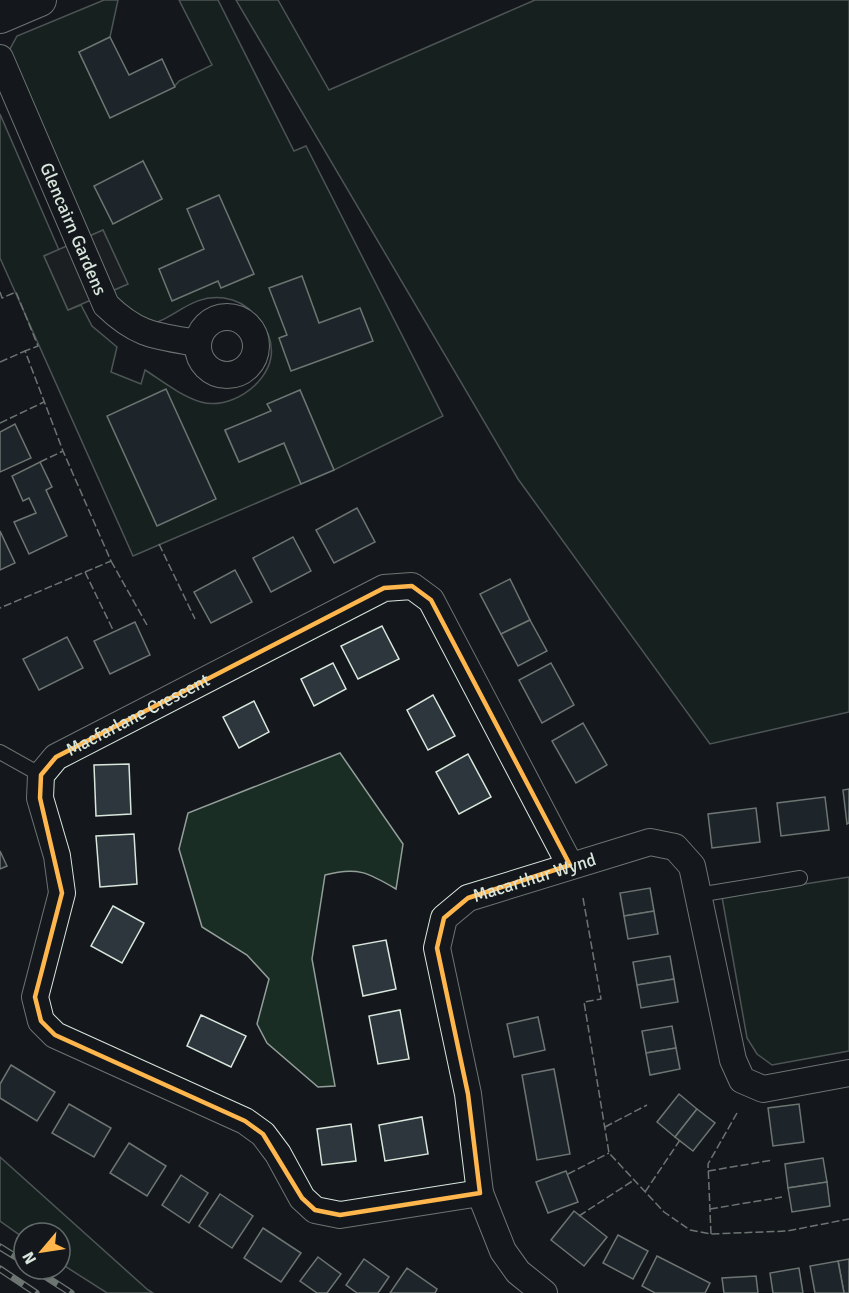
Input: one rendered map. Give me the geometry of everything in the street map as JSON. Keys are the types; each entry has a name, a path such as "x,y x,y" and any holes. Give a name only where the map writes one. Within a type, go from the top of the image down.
{"street":[{"path":"0,17 40,0"},
{"name":"Glencairn Gardens","path":"0,58 106,305 125,324 147,334 198,343"},
{"name":"Macfarlane Crescent","path":"41,775 56,757 384,588 412,586 431,600 570,866"},
{"path":"41,775 40,798 57,856 62,893 35,997 41,1021 55,1035 245,1121 263,1134 278,1154 303,1198 315,1210 340,1215 480,1193"},
{"name":"Macarthur Wynd","path":"544,1293 518,1272 503,1251 480,1193 468,1094 437,948 444,918 468,898 650,842 675,847 692,866 734,1060 742,1080 764,1089 848,1081"}],"lane":[{"path":"0,752 41,775"},
{"path":"698,895 800,878"}],"highlighted area":[{"path":"412,586 431,600 570,865 468,898 444,918 437,948 468,1094 480,1193 340,1215 315,1210 302,1198 263,1134 245,1121 55,1035 41,1021 35,997 62,893 40,798 41,775 56,757 384,588"}],"green space":[{"path":"104,0 118,0 110,37 79,52 110,117 174,87 179,81 212,65 179,0 218,0 294,151 306,146 443,416 334,470 300,390 268,404 271,411 225,431 239,462 284,443 301,484 133,556 0,258 0,114 59,250 44,256 68,310 81,305 92,326 117,347 111,372 141,384 145,370 186,396 212,404 223,402 245,393 262,377 271,357 269,337 258,318 233,300 211,298 200,300 161,320 140,325 110,292 127,284 103,230 86,238 11,57 10,49 17,36","holes":["143,161 162,199 113,223"]},
{"path":"236,0 278,0 329,90 535,0 849,0 849,712 710,744 518,479"},
{"path":"340,753 403,844 396,889 370,875 354,871 325,875 312,959 335,1086 318,1087 267,1043 257,1024 269,979 247,955 202,927 179,849 188,813"},
{"path":"849,877 849,1051 772,1065 757,1054 747,1038 722,897"},
{"path":"0,1157 71,1221 12,1221 12,1230 0,1221"},
{"path":"72,1222 153,1293 107,1293 72,1271"}],"shaded area":[{"path":"103,230 128,284 68,310 44,256"}],"building":[{"path":"110,37 129,75 162,59 175,87 110,118 79,52"},
{"path":"143,161 162,199 113,224 94,186"},
{"path":"219,195 254,274 221,288 218,281 172,301 159,269 204,249 187,209"},
{"path":"302,276 319,323 360,308 373,341 291,371 279,338 287,335 269,288"},
{"path":"166,389 216,499 157,526 107,416"},
{"path":"300,390 334,470 301,484 284,443 239,462 225,430 271,411 267,404"},
{"path":"15,424 31,458 0,472 0,432"},
{"path":"40,462 52,487 46,490 67,536 29,554 14,522 36,513 29,498 23,501 12,476"},
{"path":"357,508 375,542 334,563 316,530"},
{"path":"0,531 15,563 0,570"},
{"path":"293,537 311,571 271,592 253,558"},
{"path":"235,570 252,602 211,623 194,592"},
{"path":"510,579 530,620 501,634 480,594"},
{"path":"530,620 547,651 518,666 501,634"},
{"path":"135,622 150,655 110,674 94,641"},
{"path":"382,626 399,659 358,679 341,646"},
{"path":"67,637 83,668 39,690 23,659"},
{"path":"333,663 346,689 314,706 301,679"},
{"path":"551,663 574,705 542,723 519,680"},
{"path":"433,695 455,736 428,750 407,710"},
{"path":"254,701 269,732 239,748 223,717"},
{"path":"583,723 607,765 576,783 552,741"},
{"path":"468,754 491,797 459,814 436,772"},
{"path":"129,764 131,814 96,816 94,765"},
{"path":"849,789 849,823 847,824 843,790"},
{"path":"825,797 829,830 781,836 777,803"},
{"path":"756,808 760,842 712,848 708,814"},
{"path":"134,834 137,884 100,887 96,836"},
{"path":"0,851 7,866 0,869"},
{"path":"650,888 654,911 624,916 620,893"},
{"path":"113,906 144,923 122,963 91,946"},
{"path":"654,911 658,934 628,939 624,916"},
{"path":"386,940 396,989 363,996 353,946"},
{"path":"670,956 674,979 637,985 633,962"},
{"path":"674,979 678,1002 641,1008 637,985"},
{"path":"400,1010 409,1059 378,1064 369,1016"},
{"path":"201,1015 246,1036 231,1067 187,1046"},
{"path":"538,1017 545,1050 514,1057 507,1024"},
{"path":"672,1026 676,1048 646,1053 642,1031"},
{"path":"676,1048 680,1069 650,1075 646,1053"},
{"path":"11,1065 55,1092 37,1121 0,1098 0,1084"},
{"path":"554,1069 570,1154 537,1160 522,1075"},
{"path":"679,1094 697,1109 675,1137 657,1122"},
{"path":"69,1104 111,1128 94,1157 52,1133"},
{"path":"799,1104 804,1142 773,1146 768,1108"},
{"path":"697,1109 715,1123 693,1151 675,1137"},
{"path":"422,1117 428,1154 385,1161 379,1125"},
{"path":"351,1124 356,1161 322,1165 317,1129"},
{"path":"129,1143 166,1166 147,1196 110,1173"},
{"path":"823,1158 827,1182 788,1188 785,1164"},
{"path":"566,1171 578,1202 548,1213 536,1182"},
{"path":"181,1175 208,1193 189,1223 162,1205"},
{"path":"827,1182 830,1206 792,1212 788,1188"},
{"path":"220,1194 253,1216 232,1248 199,1226"},
{"path":"574,1211 607,1237 584,1266 551,1240"},
{"path":"263,1228 301,1253 281,1282 244,1258"},
{"path":"618,1235 648,1251 633,1279 603,1263"},
{"path":"657,1256 710,1283 705,1293 655,1293 642,1286"},
{"path":"318,1257 341,1274 327,1293 317,1293 300,1281"},
{"path":"364,1259 389,1277 378,1293 357,1293 346,1285"},
{"path":"849,1259 849,1293 844,1293 838,1261"},
{"path":"838,1261 844,1293 815,1293 810,1266"},
{"path":"407,1268 437,1289 435,1293 390,1293"},
{"path":"799,1268 803,1293 773,1293 770,1273"},
{"path":"756,1276 758,1293 724,1293 722,1278"}],"railway":[{"path":"0,1247 12,1254"},
{"path":"0,1269 36,1293"},
{"path":"52,1281 71,1293"}],"fence":[{"path":"0,292 2,298 16,292 38,346 25,351 63,451 111,561 0,608"},
{"path":"0,362 25,351"},
{"path":"0,423 44,402"},
{"path":"40,462 63,451"},
{"path":"159,544 195,619"},
{"path":"111,561 147,625"},
{"path":"85,572 114,632"},
{"path":"583,898 601,999 584,1002 609,1153 664,1212 690,1230 711,1234 787,1231 849,1219"},
{"path":"605,1127 647,1105"},
{"path":"711,1234 708,1164 737,1113"},
{"path":"645,1192 680,1140"},
{"path":"568,1174 609,1153"},
{"path":"708,1171 773,1160"},
{"path":"579,1216 634,1180"},
{"path":"710,1209 782,1197"}]}
